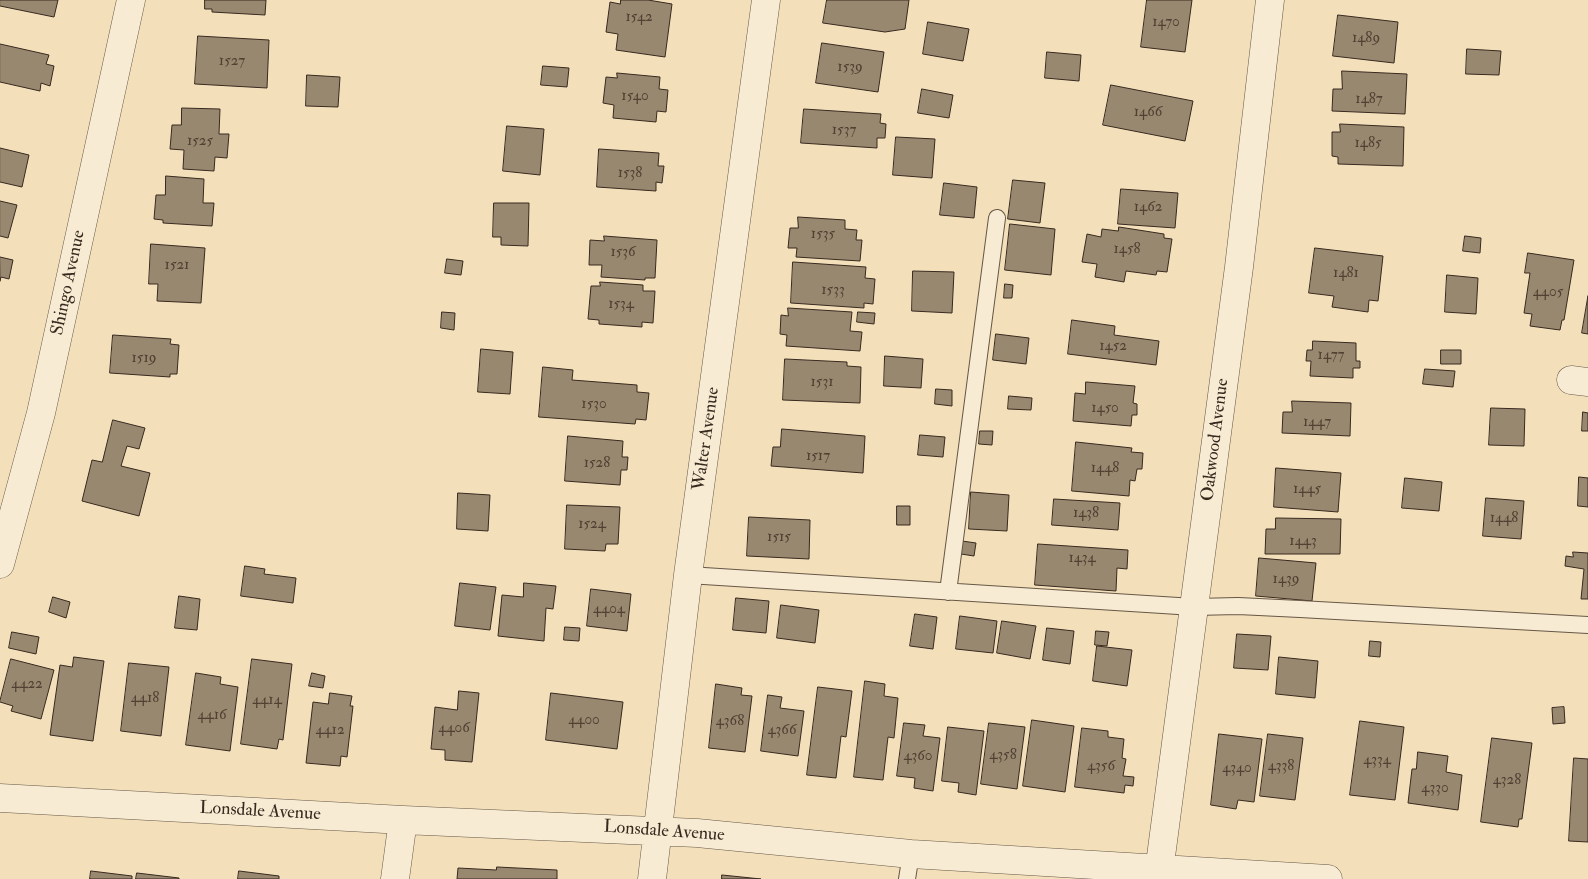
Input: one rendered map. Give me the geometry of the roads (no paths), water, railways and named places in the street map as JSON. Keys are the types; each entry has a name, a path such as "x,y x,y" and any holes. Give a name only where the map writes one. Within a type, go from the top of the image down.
{"street":[{"name":"Shingo Avenue","path":"0,564 41,414 131,0"},
{"name":"Walter Avenue","path":"652,879 688,575 766,0"},
{"name":"Oakwood Avenue","path":"1159,873 1239,267 1270,0"},
{"name":"Lonsdale Avenue","path":"0,798 403,820 697,833 909,866 1086,866 1159,873 1328,879"},
{"path":"395,879 403,820"}],"lane":[{"path":"948,592 997,218"},
{"path":"688,575 1194,607 1238,606 1588,625"}]}
